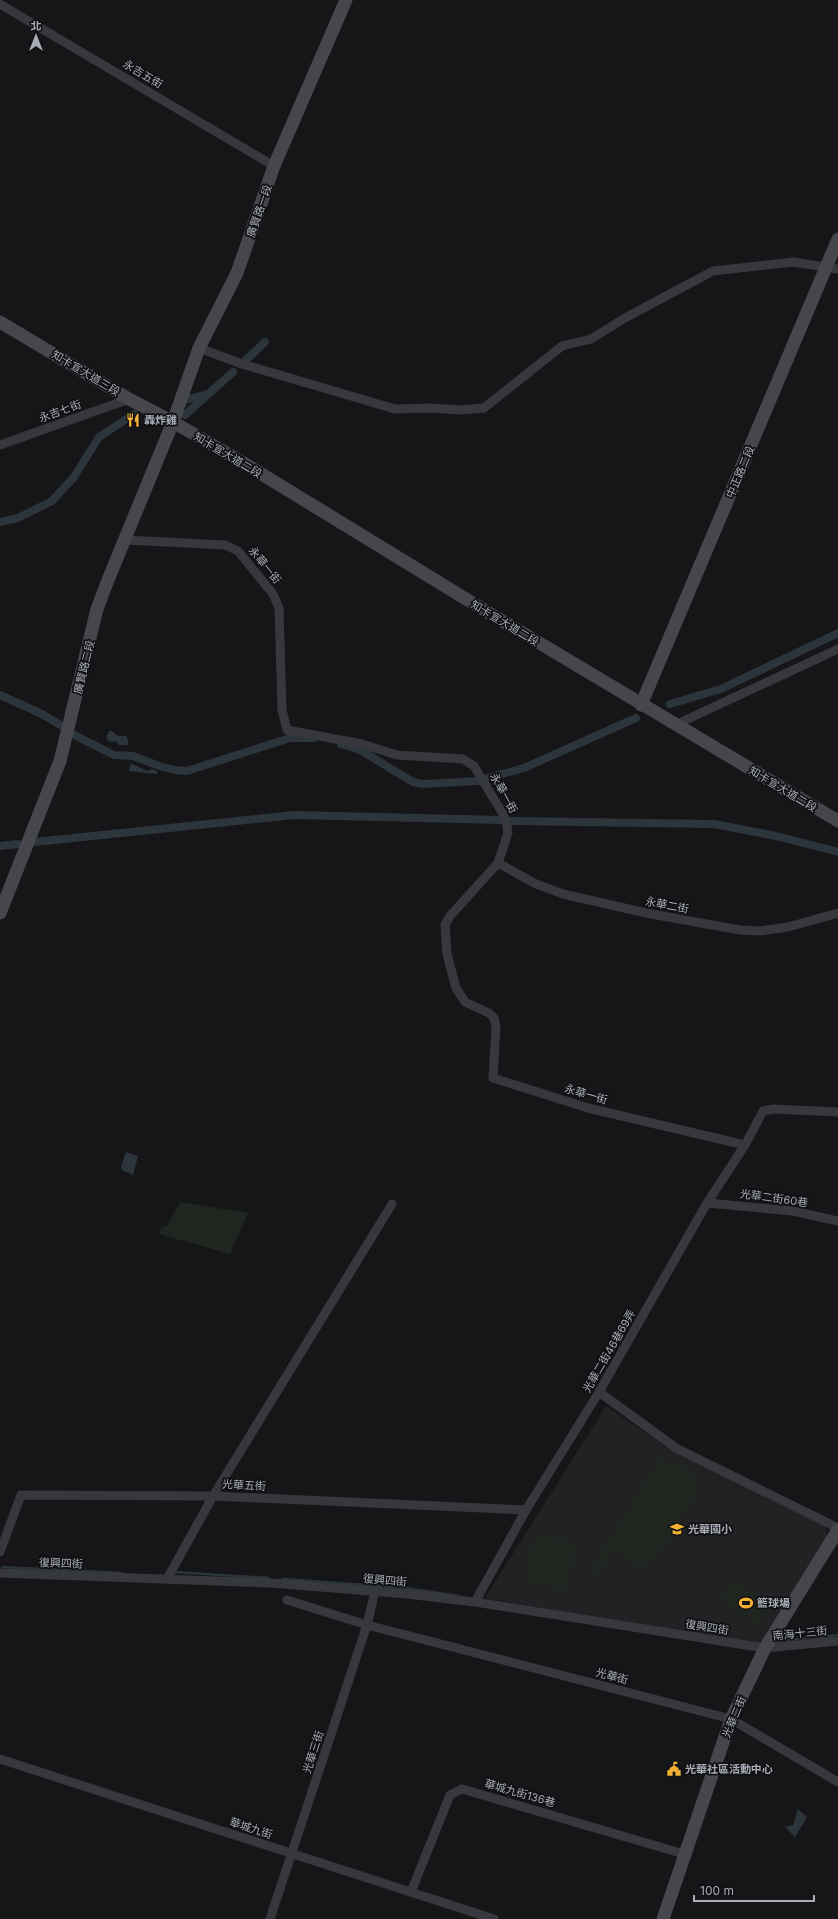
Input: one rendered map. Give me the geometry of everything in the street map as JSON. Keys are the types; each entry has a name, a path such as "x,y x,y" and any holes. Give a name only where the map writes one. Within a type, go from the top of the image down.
{"street":[{"name":"廣賢路一段","path":"172,422 199,348 237,273 274,166 346,0"},
{"name":"永吉五街","path":"0,4 274,166"},
{"name":"中正路二段","path":"641,705 832,268 838,239"},
{"path":"199,348 242,364 395,409 430,408 460,410 484,408 562,346 591,339 625,318 713,271 793,262 832,268"},
{"name":"知卡宣大道三段","path":"0,322 129,399 172,422"},
{"name":"永吉七街","path":"0,445 129,399"},
{"name":"知卡宣大道二段","path":"172,422 242,462 641,705 838,821"},
{"name":"廣賢路二段","path":"0,911 60,760 98,609 172,422"},
{"name":"永華一街","path":"125,540 225,545 234,548 238,552 273,594 279,608 282,710 287,730 357,743 397,755 463,759 471,763 503,814 508,826 508,833 498,863 450,916 445,925 447,954 452,975 459,994 465,1002 489,1013 494,1018 496,1035 493,1078 588,1108 745,1145"},
{"path":"675,725 838,649"},
{"name":"永華二街","path":"498,863 536,884 563,894 646,913 740,930 758,931 788,927 838,913"},
{"name":"光華二街46巷69弄","path":"475,1602 526,1510 599,1392 707,1203 745,1145 763,1111 774,1109 838,1112"},
{"name":"光華二街60巷","path":"707,1203 793,1211 838,1221"},
{"path":"167,1579 213,1496 392,1204"},
{"path":"599,1392 676,1448 838,1529"},
{"name":"光華五街","path":"0,1552 21,1495 213,1496 526,1510"},
{"name":"光華二街","path":"663,1919 731,1720 765,1648 838,1529"},
{"name":"復興四街","path":"0,1573 271,1583 375,1591 475,1602 765,1648"},
{"name":"光華三街","path":"270,1919 367,1625 375,1591"},
{"name":"光華街","path":"287,1600 367,1625 731,1720 838,1782"},
{"name":"南海十三街","path":"765,1648 838,1641"},
{"name":"華城九街","path":"0,1759 494,1919"},
{"name":"華城九街136巷","path":"411,1892 450,1795 462,1789 684,1854"}],"shaded area":[{"path":"109,731 112,731 118,736 126,736 128,745 119,745 115,741 110,742 106,738"},
{"path":"132,764 147,771 152,769 157,771 157,774 129,771 130,765"},
{"path":"126,1152 138,1156 133,1175 122,1170 121,1166"},
{"path":"180,1202 248,1213 230,1254 159,1234 162,1227 167,1226"},
{"name":"光華國小","path":"606,1406 674,1452 823,1520 828,1538 759,1648 485,1598"},
{"path":"661,1455 667,1459 665,1463 680,1464 693,1476 696,1483 696,1488 690,1504 653,1562 647,1564 636,1564 631,1562 614,1548 598,1574 591,1570"},
{"path":"534,1535 576,1542 568,1590 524,1584"},
{"name":"籃球場","path":"734,1580 771,1605 757,1625 720,1600"},
{"path":"798,1809 807,1817 795,1837 785,1827 793,1825"}],"waterway":[{"path":"246,360 265,342"},
{"path":"185,415 233,372"},
{"path":"189,399 207,394"},
{"path":"0,522 18,518 52,501 74,477 99,437 134,414"},
{"path":"670,704 721,689 838,633"},
{"path":"0,695 42,714 62,726"},
{"path":"487,778 524,768 636,718"},
{"path":"72,734 114,755 133,756 159,766 174,770 187,771 290,738 314,738"},
{"path":"341,744 360,750 413,782 423,784 478,781"},
{"path":"35,842 294,815 502,820"},
{"path":"511,821 714,824 776,836 838,852"},
{"path":"0,846 18,844"},
{"path":"2,1567 122,1573"},
{"path":"174,1572 268,1578"},
{"path":"283,1579 405,1588 459,1596"},
{"path":"777,1641 838,1635"}],"place":[{"name":"轟炸雞","path":"133,420"},
{"name":"光華國小","path":"677,1529"},
{"name":"籃球場","path":"746,1603"},
{"name":"光華社區活動中心","path":"674,1769"}]}
